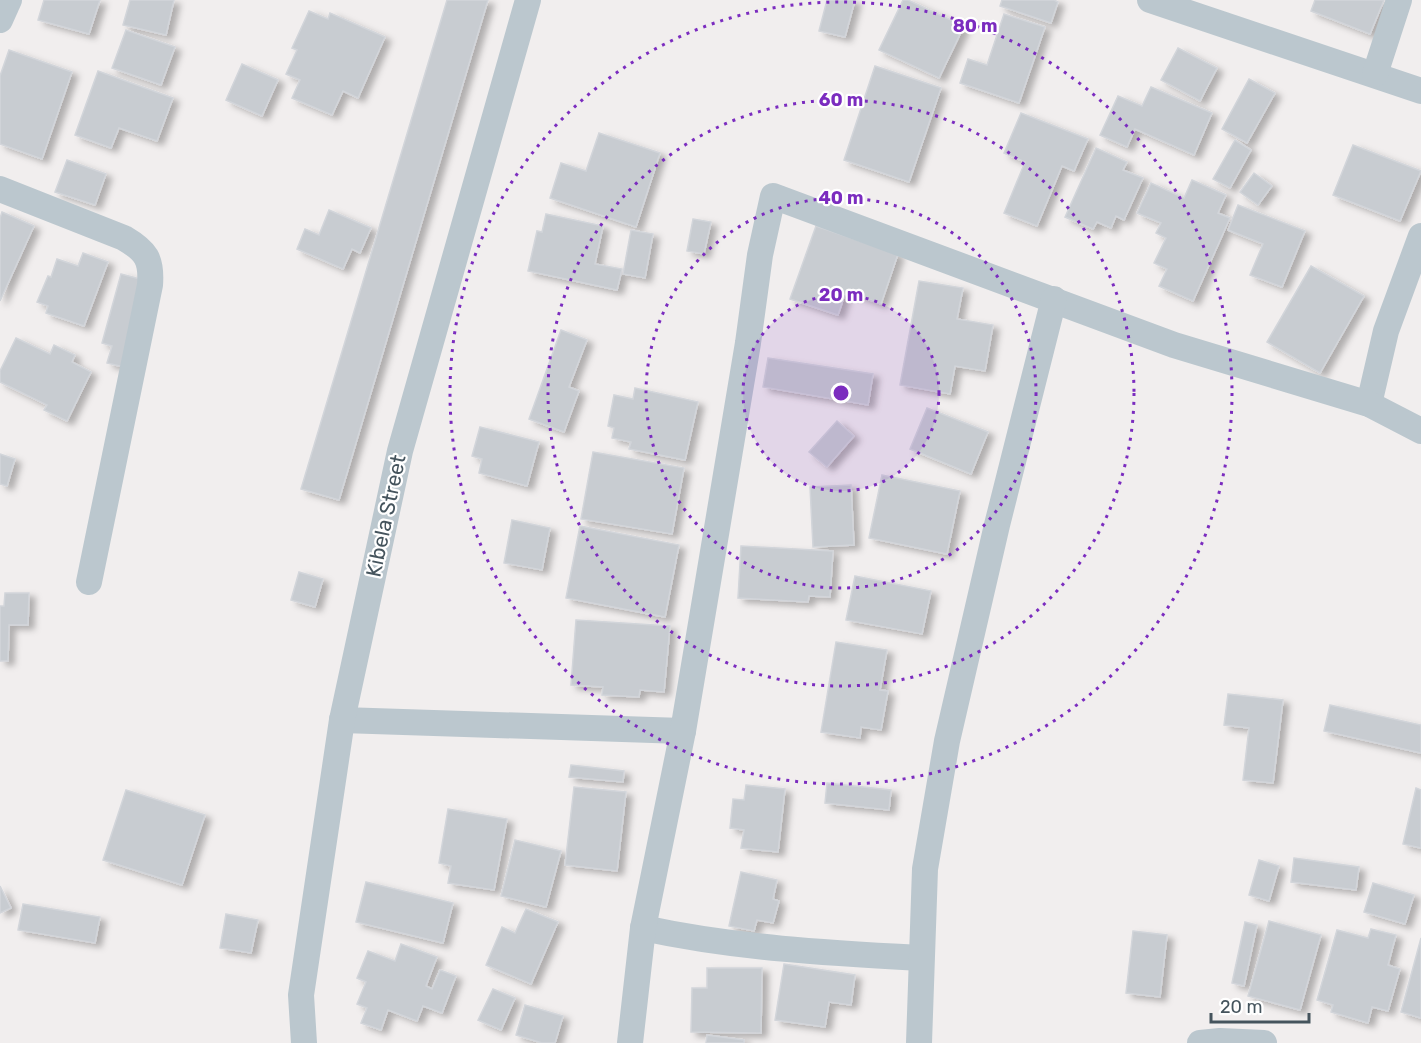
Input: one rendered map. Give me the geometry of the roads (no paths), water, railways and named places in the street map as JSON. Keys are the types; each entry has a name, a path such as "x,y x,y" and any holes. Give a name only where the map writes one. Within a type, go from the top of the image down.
{"street":[{"path":"0,20 9,0"},
{"name":"Kibela Street","path":"304,1043 301,995 342,720 400,451 528,0"},
{"path":"1150,0 1421,91"},
{"path":"1375,74 1399,0"},
{"path":"0,189 124,238 140,247 151,268 150,285 89,582"},
{"path":"630,1043 644,928 683,731 748,343 760,255 773,196 1174,345 1369,404 1421,431"},
{"path":"1369,404 1386,331 1421,236"},
{"path":"920,1043 925,869 947,741 997,525 1054,299"},
{"path":"342,720 683,731"},
{"path":"644,928 690,938 756,947 921,958"},
{"path":"1200,1043 1220,1041 1264,1043"}]}
